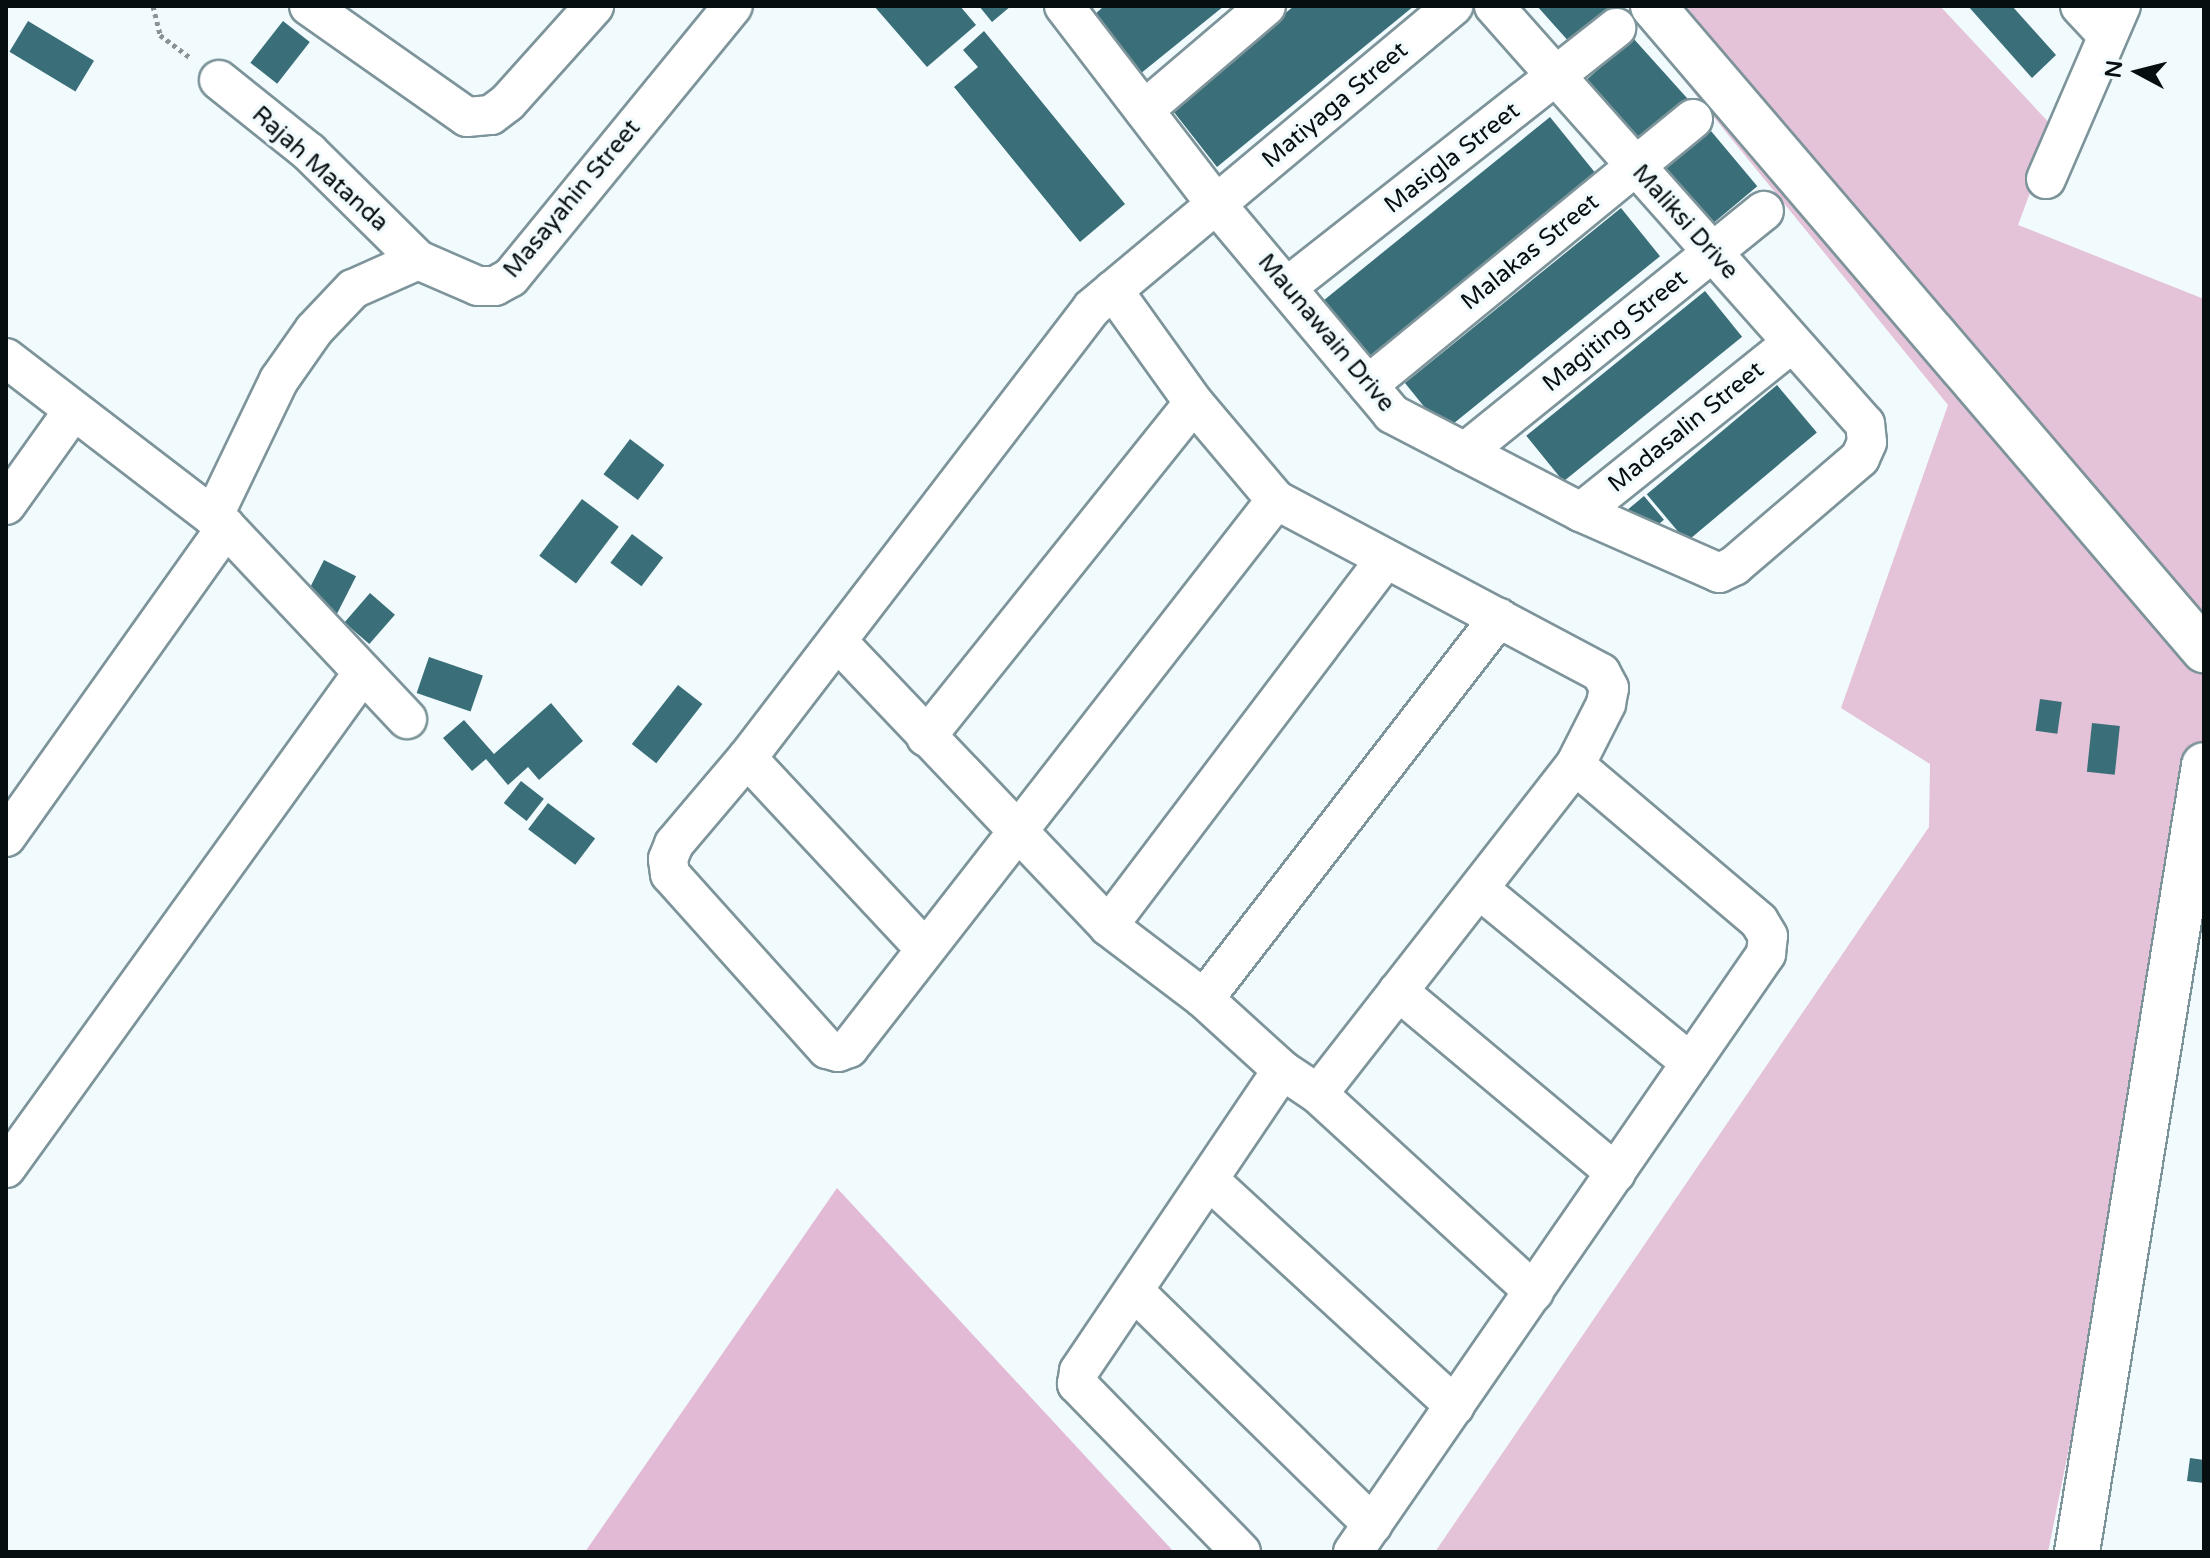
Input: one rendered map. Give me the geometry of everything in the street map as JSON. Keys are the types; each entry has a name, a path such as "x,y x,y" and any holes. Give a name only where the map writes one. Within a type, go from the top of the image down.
{"street":[{"path":"330,12 467,117 491,115 508,102 594,6"},
{"name":"Masayahin Street","path":"418,260 478,286 495,286 511,277 733,6"},
{"path":"1144,110 1266,6"},
{"name":"Matiyaga Street","path":"925,949 849,1048 838,1052 827,1049 670,874 668,859 674,844 747,758 1092,308 1453,6"},
{"name":"Maliksi Drive","path":"1494,6 1865,424 1867,442 1860,458 1734,566 1719,573"},
{"path":"1653,6 2204,650"},
{"path":"2046,179 2113,20 2080,6"},
{"name":"Maunawain Drive","path":"1069,8 1216,204 1392,414 1581,512 1719,573"},
{"name":"Masigla Street","path":"1287,287 1616,28"},
{"name":"Rajah Matanda","path":"219,80 309,152 418,260"},
{"name":"Malakas Street","path":"1368,385 1693,119"},
{"name":"Magiting Street","path":"1465,452 1764,211"},
{"path":"6,837 219,522 279,380 314,330 353,289 418,260"},
{"path":"1113,290 1194,403 1276,500 1601,673 1609,688 1606,704 1575,765 1318,1094"},
{"name":"Madasalin Street","path":"1581,512 1792,343"},
{"path":"6,358 219,522 407,719"},
{"path":"926,737 1194,403"},
{"path":"6,505 73,411"},
{"path":"747,758 925,949 1276,500"},
{"path":"1108,926 1386,559"},
{"path":"1204,999 1499,618"},
{"path":"837,641 1015,833 1108,926 1204,999 1282,1070 1318,1094 1534,1292"},
{"path":"6,1168 362,674"},
{"path":"1134,1291 1363,1538 1766,954 1768,936 1759,921 1575,765"},
{"path":"2077,1552 2204,765"},
{"path":"1479,889 1691,1063"},
{"path":"1398,991 1616,1173"},
{"path":"1241,1552 1077,1384 1079,1371 1282,1070"},
{"path":"1209,1180 1455,1406"}],"path":[{"path":"153,6 160,35 219,80"}],"shaded area":[{"path":"1691,6 1940,6 2054,128 2018,225 2204,299 2204,779 2048,1552 1435,1552 1929,827 1930,764 1841,708 1948,405 1652,41"},
{"path":"837,1188 1174,1552 585,1552"}],"building":[{"path":"874,6 960,6 976,25 927,67"},
{"path":"979,6 1011,6 992,22"},
{"path":"1104,6 1224,6 1140,74 1093,16"},
{"path":"1294,6 1414,6 1217,167 1170,107"},
{"path":"1537,6 1613,6 1571,44"},
{"path":"1968,6 2012,6 2056,55 2032,78"},
{"path":"28,21 94,61 75,92 9,52"},
{"path":"283,21 310,42 277,84 250,63"},
{"path":"984,31 1125,204 1080,242 954,87 978,67 963,50"},
{"path":"1633,38 1689,100 1639,145 1583,83"},
{"path":"1550,117 1597,175 1369,360 1322,301"},
{"path":"1711,131 1757,186 1706,229 1660,174"},
{"path":"1621,208 1660,256 1444,431 1405,383"},
{"path":"1705,291 1742,337 1563,482 1526,436"},
{"path":"1777,385 1817,432 1687,542 1647,494"},
{"path":"630,439 664,465 638,500 604,474"},
{"path":"1644,496 1664,520 1643,537 1623,513"},
{"path":"582,499 619,527 576,583 539,556"},
{"path":"632,534 663,557 641,586 610,563"},
{"path":"324,560 356,576 337,614 305,597"},
{"path":"370,593 395,615 369,644 344,622"},
{"path":"429,657 483,676 471,711 417,693"},
{"path":"678,685 702,704 656,763 632,744"},
{"path":"2040,699 2062,702 2057,734 2036,731"},
{"path":"551,703 583,741 539,780 528,767 508,785 486,759 472,771 443,738 464,720 494,754"},
{"path":"2092,723 2120,726 2115,775 2087,772"},
{"path":"521,781 544,799 527,821 504,803"},
{"path":"548,803 595,839 575,865 528,829"},
{"path":"2190,1458 2204,1460 2204,1483 2187,1481"}]}
